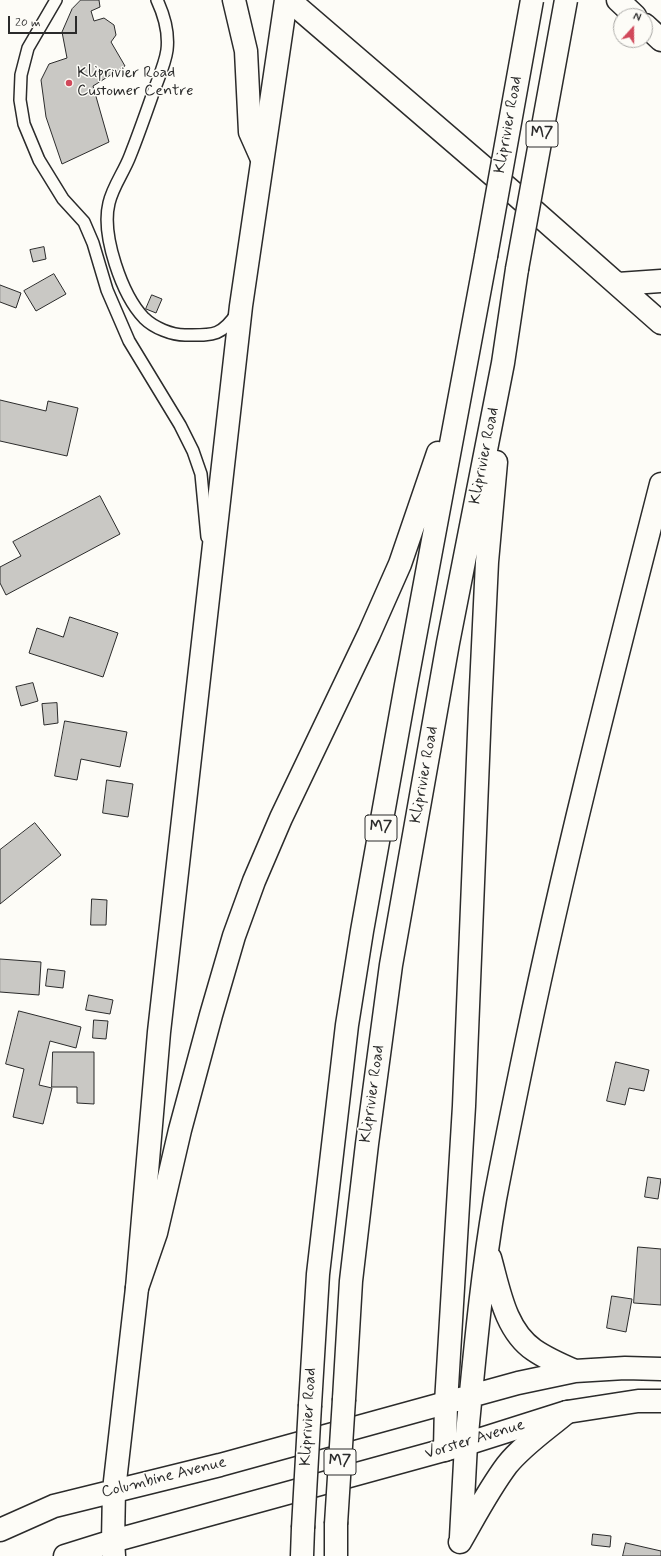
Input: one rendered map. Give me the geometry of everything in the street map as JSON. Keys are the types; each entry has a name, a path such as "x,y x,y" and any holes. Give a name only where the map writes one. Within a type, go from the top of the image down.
{"main road":[{"path":"234,0 246,51 248,116 250,132 262,159"},
{"path":"65,1556 114,1548 114,1490 137,1288 159,1032 241,306 286,0"},
{"path":"289,0 618,284 661,323"},
{"name":"Kliprivier Road","path":"302,1556 318,1274 347,1025 460,392 532,0"},
{"name":"Kliprivier Road","path":"336,1556 336,1524 351,1281 367,1144 391,965 448,643 503,363 517,269 566,0"},
{"path":"618,0 626,8"},
{"path":"653,32 661,40"},
{"path":"618,284 661,280"},
{"path":"445,1450 446,1403 464,1106 487,562 503,363"},
{"path":"137,1288 156,1233 180,1130 211,1014 234,936 251,888 281,818 369,634 400,564 460,392"},
{"path":"460,1549 470,1396 495,1200 517,1088 571,840 661,484"},
{"path":"488,1250 504,1308 512,1327 526,1344 534,1350 553,1362 575,1371"},
{"path":"446,1403 518,1383 575,1371 625,1368 661,1369"},
{"name":"Vorster Avenue","path":"114,1548 291,1492 466,1444 567,1412 638,1401 661,1401"},
{"name":"Columbine Avenue","path":"0,1530 54,1506 220,1465 446,1403"},
{"path":"460,1549 484,1501 508,1464 567,1412"}],"lane":[{"path":"56,0 28,48 21,74 20,100 24,124 39,160 63,199 84,222 93,243 107,290 129,341 180,425 193,452 201,474 211,581"},
{"path":"157,0 166,27 167,50 160,75 130,157 119,178 109,203 107,227 110,250 133,304 145,319 159,329 180,335 201,335 222,331 232,320 241,306"}],"building":[{"name":"Kliprivier Road Customer Centre","path":"81,0 99,0 100,7 91,11 94,21 104,18 114,25 116,35 111,42 125,66 93,86 109,142 62,164 46,117 41,80 49,64 67,58 62,32 72,9"},
{"path":"44,247 46,259 33,262 30,250"},
{"path":"54,274 66,294 36,311 24,291"},
{"path":"0,285 21,293 16,308 0,302"},
{"path":"152,295 162,299 156,313 146,309"},
{"path":"0,400 46,411 48,401 78,408 67,456 0,441"},
{"path":"100,496 120,534 6,595 0,583 0,567 21,556 13,542"},
{"path":"70,617 118,633 103,677 29,653 37,628 63,637"},
{"path":"33,683 38,701 21,706 16,687"},
{"path":"57,703 58,723 44,725 42,704"},
{"path":"65,721 127,732 120,767 81,759 77,780 55,776"},
{"path":"107,780 133,784 128,817 103,813"},
{"path":"35,823 61,855 0,904 0,850"},
{"path":"92,899 107,900 106,925 91,925"},
{"path":"0,959 41,962 39,995 0,992"},
{"path":"48,969 65,971 63,988 46,986"},
{"path":"89,995 113,1000 110,1014 86,1010"},
{"path":"19,1011 81,1027 76,1048 50,1041 39,1085 52,1088 43,1124 13,1117 24,1069 6,1064"},
{"path":"94,1020 108,1021 106,1039 93,1038"},
{"path":"53,1052 94,1052 94,1104 77,1103 77,1087 52,1087"},
{"path":"616,1062 649,1070 644,1091 629,1088 625,1105 607,1101"},
{"path":"648,1177 661,1179 658,1199 645,1197"},
{"path":"638,1247 661,1249 661,1305 634,1303"},
{"path":"612,1296 632,1299 626,1332 607,1328"},
{"path":"593,1534 611,1536 610,1547 592,1545"},
{"path":"626,1543 661,1551 661,1556 623,1556"}],"place":[{"name":"Kliprivier Road Customer Centre","path":"69,83"}]}
